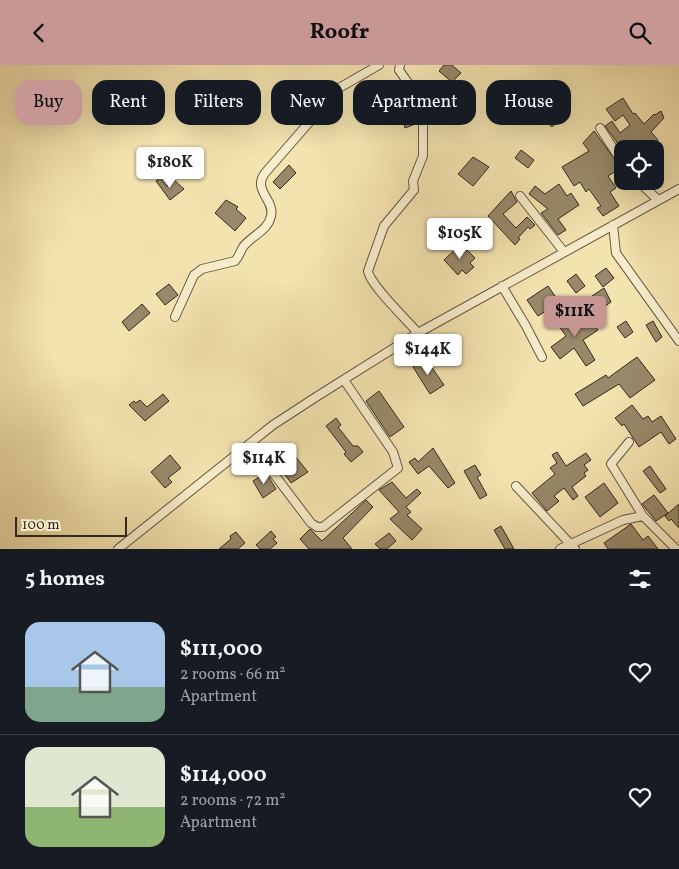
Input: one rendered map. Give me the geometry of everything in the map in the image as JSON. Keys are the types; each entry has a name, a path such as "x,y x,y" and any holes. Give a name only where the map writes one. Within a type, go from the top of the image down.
{"street":[{"path":"175,317 194,275 202,269 235,261 243,247 270,221 272,214 269,201 261,190 260,182 265,173 339,88 379,65"},
{"path":"400,65 399,70 423,103 422,156 413,181 414,190 384,226 368,271 376,289 390,301 418,333"},
{"path":"600,128 614,150"},
{"path":"118,549 128,545 274,425 344,379 418,333 657,199 679,189"},
{"path":"648,190 657,199"},
{"path":"520,196 564,252"},
{"path":"613,225 616,253 679,341"},
{"path":"502,286 542,357"},
{"path":"251,444 311,523 318,527 323,527 398,467 394,452 344,379"},
{"path":"629,442 611,464 643,516 676,549"},
{"path":"516,486 573,546"},
{"path":"560,549 573,546 623,520 643,516"}],"building":[{"path":"444,65 452,65 461,73 454,80 450,80 439,71"},
{"path":"623,98 633,114 635,113 644,124 654,114 661,111 664,118 651,132 658,140 615,140 605,126 612,121 620,133 630,125 623,115 615,121 606,109"},
{"path":"594,131 614,158 614,172 608,176 614,185 614,189 610,192 619,206 603,216 597,208 601,206 589,189 586,192 580,182 574,186 562,167 589,151 583,143"},
{"path":"521,150 534,160 528,168 515,158"},
{"path":"473,157 489,167 473,186 458,174"},
{"path":"289,165 296,173 280,189 273,182"},
{"path":"160,178 167,186 174,180 184,189 170,200 156,181"},
{"path":"559,184 567,196 571,193 579,205 558,219 566,230 558,235 541,213 548,209 529,194 535,186 545,194"},
{"path":"511,191 517,202 503,214 516,228 527,217 535,225 530,229 528,227 518,238 520,239 515,245 488,216"},
{"path":"226,200 238,207 236,209 246,218 235,231 215,213"},
{"path":"461,244 475,258 470,263 474,267 466,274 462,270 458,275 444,260"},
{"path":"606,268 614,278 603,287 595,276"},
{"path":"576,274 585,286 576,293 567,281"},
{"path":"169,284 178,295 165,305 156,294"},
{"path":"548,286 559,302 538,316 527,300"},
{"path":"604,288 611,302 601,309 592,296"},
{"path":"142,304 150,313 129,331 122,322"},
{"path":"584,314 598,330 583,340 595,360 586,366 574,348 560,359 551,347 566,336 556,322 566,315 572,322"},
{"path":"626,321 633,332 625,338 617,327"},
{"path":"653,321 662,337 656,342 646,325"},
{"path":"637,357 655,380 630,398 619,384 583,406 575,394 606,375 608,378"},
{"path":"426,359 444,385 430,394 413,367"},
{"path":"379,391 404,427 390,437 366,401"},
{"path":"163,394 169,401 145,421 129,405 134,401 136,403 140,400 147,407"},
{"path":"632,405 643,419 648,416 652,422 661,416 676,439 669,444 661,432 639,447 624,424 622,426 615,418"},
{"path":"336,418 341,425 338,427 353,446 358,446 363,452 351,462 344,454 346,452 326,426"},
{"path":"433,448 455,483 448,488 429,466 418,474 409,462 415,458 418,462"},
{"path":"557,452 566,466 586,453 591,460 584,465 588,470 584,473 586,476 572,487 578,496 573,500 564,488 554,496 559,501 547,511 532,493 555,474 550,468 557,463 552,455"},
{"path":"170,455 181,468 168,478 172,482 165,488 151,472"},
{"path":"295,456 308,472 291,483 278,465"},
{"path":"475,465 481,475 477,477 487,495 480,499 464,471"},
{"path":"650,466 666,489 660,493 643,471"},
{"path":"266,473 276,489 263,498 253,481"},
{"path":"392,482 406,498 417,489 421,493 406,507 411,512 407,515 422,529 412,540 390,519 399,512 379,490"},
{"path":"604,483 618,503 600,517 585,497"},
{"path":"654,495 668,513 656,521 642,504"},
{"path":"366,500 373,507 343,538 352,549 309,549 300,539 310,529 322,541"},
{"path":"679,504 679,528 671,519 669,521 665,516"},
{"path":"631,524 643,540 648,536 658,549 608,549 604,543"},
{"path":"501,526 514,549 505,549 494,530"},
{"path":"271,531 276,537 273,539 277,543 270,549 260,549 256,545"},
{"path":"236,532 245,543 238,549 219,549 231,539 230,536"},
{"path":"389,533 396,541 387,549 380,549 375,544"}]}
